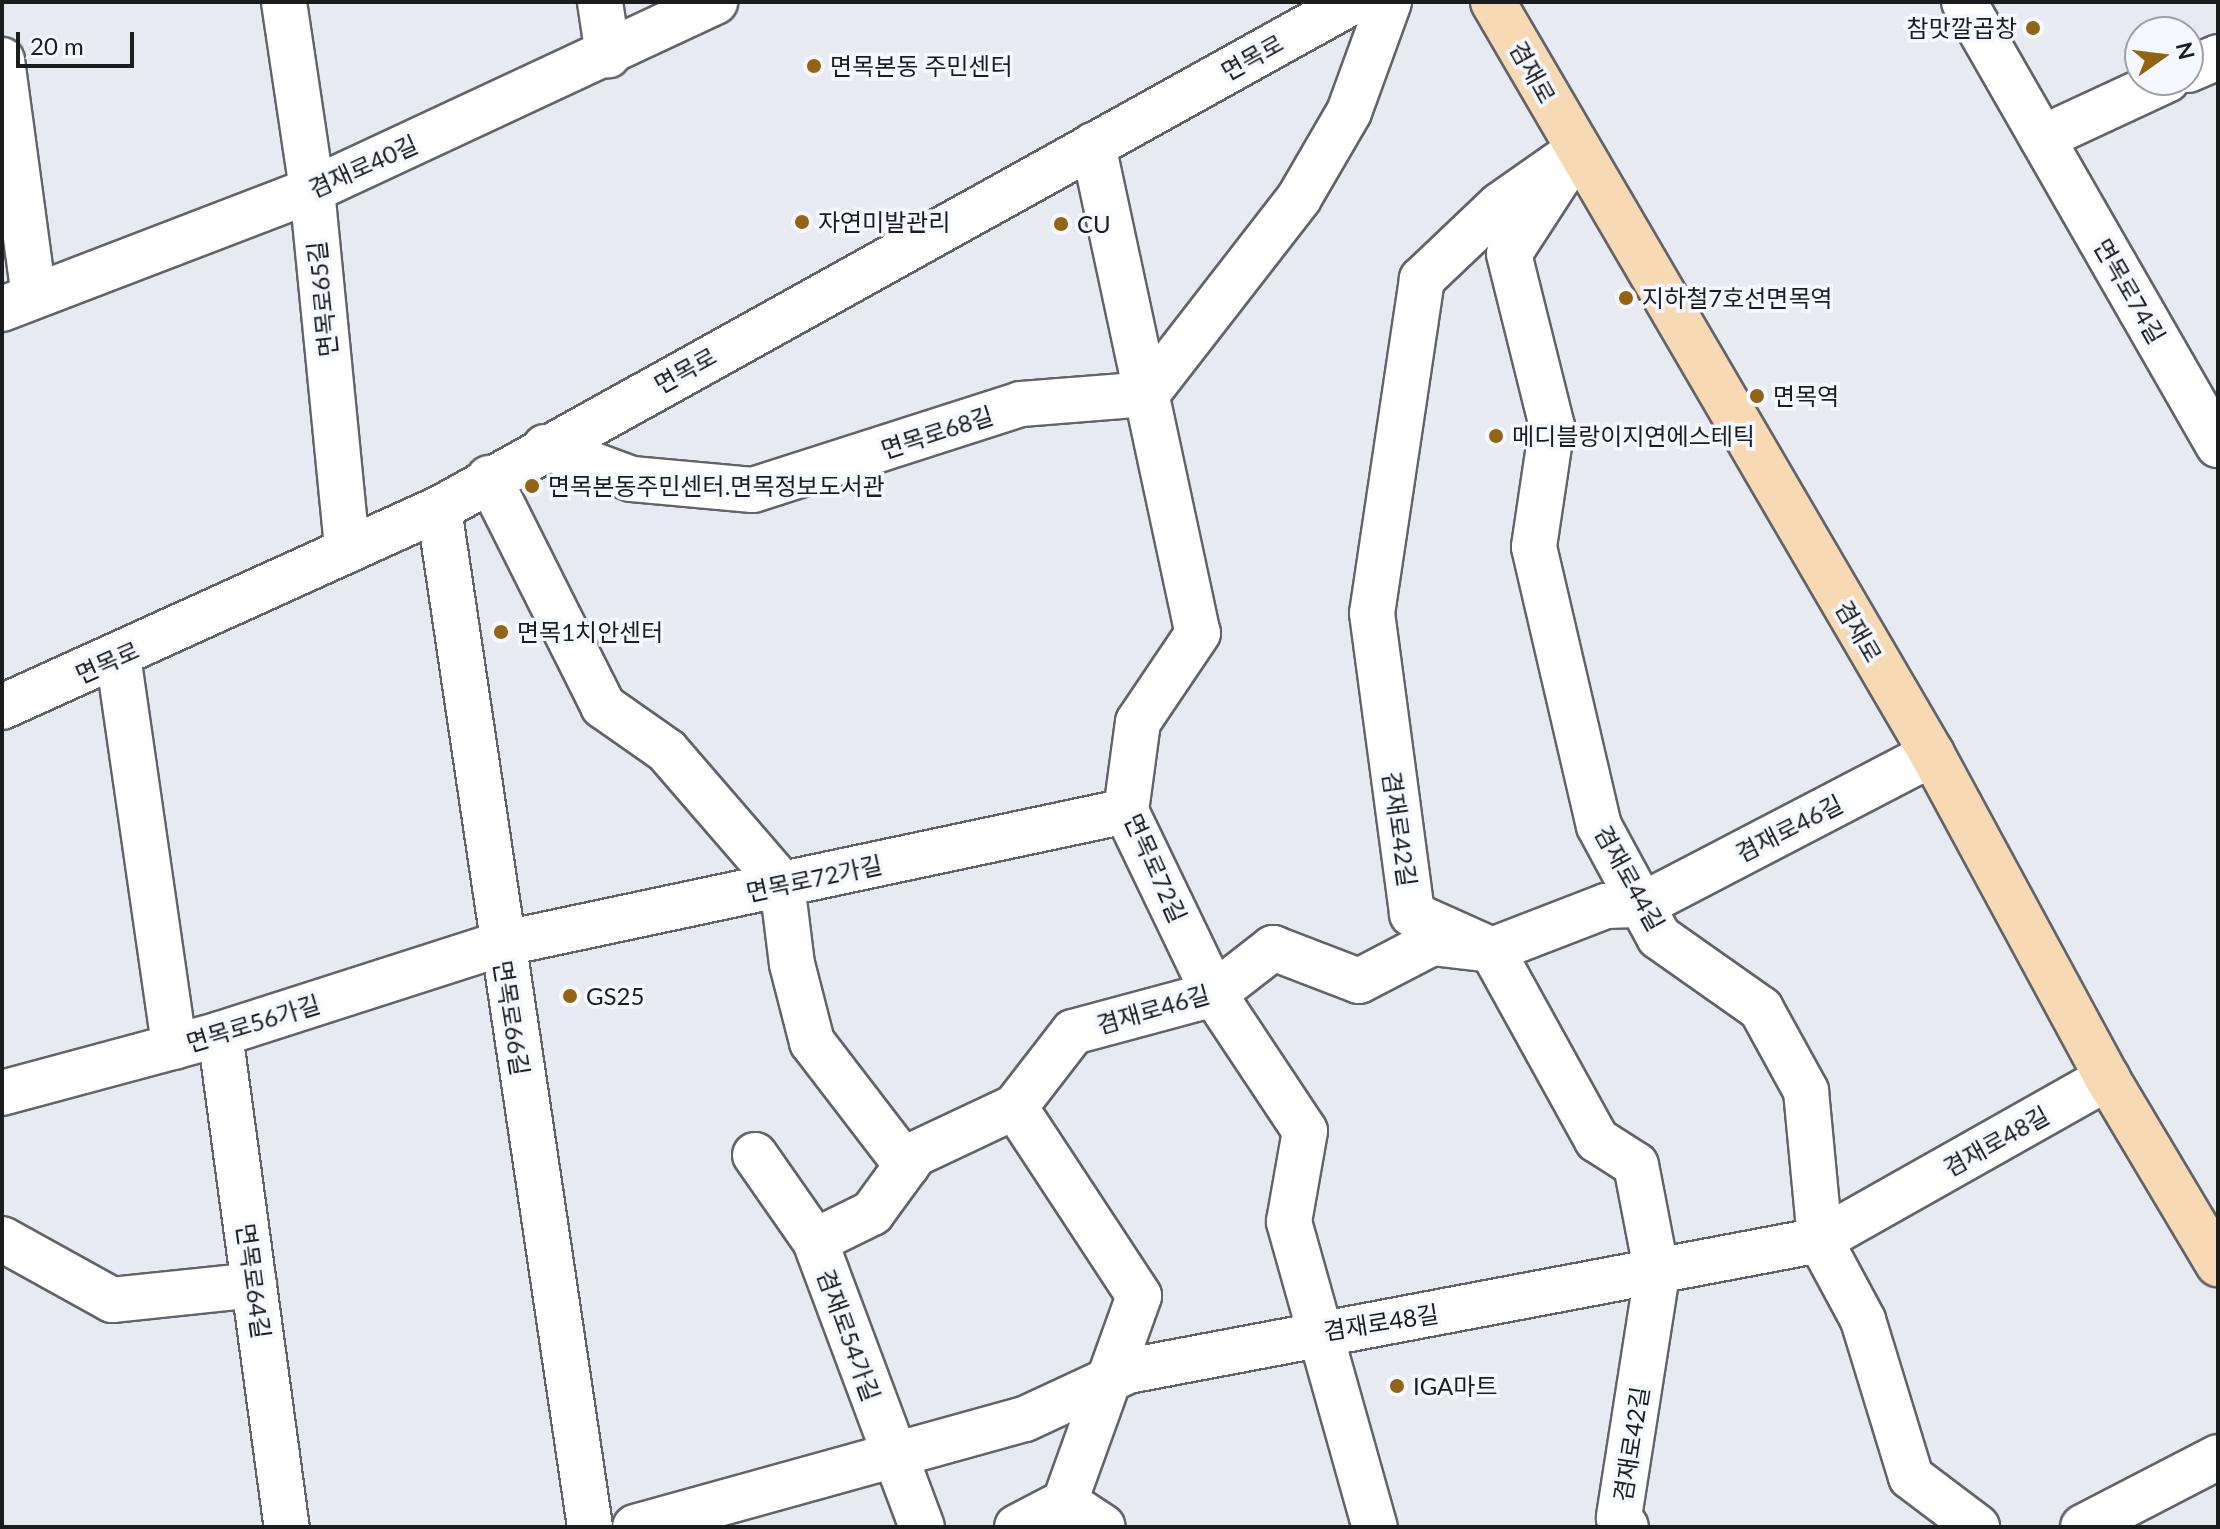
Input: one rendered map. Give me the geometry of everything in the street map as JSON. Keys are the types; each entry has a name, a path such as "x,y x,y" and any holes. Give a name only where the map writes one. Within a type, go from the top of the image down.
{"main road":[{"name":"겸재로","path":"1493,2 1577,151 1932,754 2107,1078 2218,1264"}],"street":[{"name":"면목로65길","path":"284,2 312,190 347,550"},
{"path":"600,2 608,55"},
{"name":"겸재로40길","path":"18,303 312,190 608,55 715,2"},
{"name":"면목로","path":"2,707 439,509 489,478 1352,2"},
{"path":"1147,394 1299,198 1349,112 1389,2"},
{"name":"면목로74길","path":"1964,2 2218,445"},
{"path":"2,60 18,303"},
{"path":"2042,138 2133,96"},
{"name":"면목로72길","path":"1093,145 1198,633 1138,722 1126,811 1214,994 1305,1131 1289,1222 1364,1525"},
{"name":"겸재로44길","path":"1577,151 1509,254 1552,426 1534,547 1599,826 1659,937 1761,1009 1806,1091 1820,1240 1863,1320 1911,1477 1977,1527"},
{"name":"겸재로42길","path":"1577,151 1500,205 1422,279 1372,613 1412,914 1492,950 1597,1140 1636,1165 1657,1274 1619,1518 1626,1527"},
{"name":"면목로68길","path":"545,447 632,479 753,490 1021,404 1147,394"},
{"path":"489,478 603,706 667,751 782,884 792,964 812,1042 907,1166"},
{"name":"면목로66길","path":"439,509 501,944 590,1527"},
{"path":"118,656 174,1047"},
{"name":"겸재로46길","path":"815,1241 872,1213 915,1154 1015,1107 1073,1032 1214,994 1273,948 1359,981 1432,943 1492,950 1606,906 1642,905 1932,754"},
{"name":"면목로72가길","path":"501,944 1126,811"},
{"name":"면목로56가길","path":"2,1093 220,1034 501,944"},
{"name":"면목로64길","path":"220,1034 287,1527"},
{"name":"겸재로48길","path":"635,1527 1025,1419 1128,1371 1316,1333 1657,1274 1820,1240 2107,1078"},
{"path":"1015,1107 1139,1296 1104,1383 1065,1502 1017,1527"},
{"name":"겸재로54가길","path":"755,1155 815,1241 922,1527"},
{"path":"2,1239 112,1300 254,1285"},
{"path":"2083,1527 2218,1457"},
{"path":"1065,1502 1103,1527"}],"place":[{"name":"참맛깔곱창","path":"2033,28"},
{"name":"면목본동 주민센터","path":"814,66"},
{"name":"자연미발관리","path":"802,222"},
{"name":"CU","path":"1061,224"},
{"name":"지하철7호선면목역","path":"1626,298"},
{"name":"면목역","path":"1757,396"},
{"name":"메디블랑이지연에스테틱","path":"1496,436"},
{"name":"면목본동주민센터.면목정보도서관","path":"532,486"},
{"name":"면목1치안센터","path":"501,632"},
{"name":"GS25","path":"570,996"},
{"name":"IGA마트","path":"1397,1386"}]}
